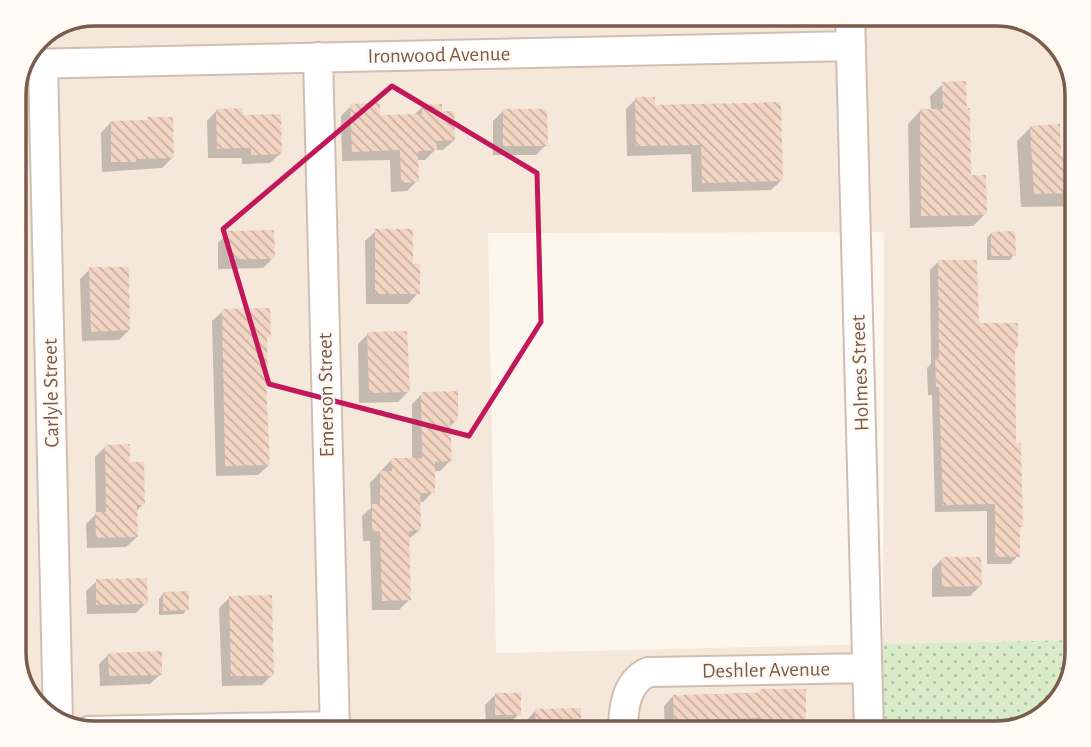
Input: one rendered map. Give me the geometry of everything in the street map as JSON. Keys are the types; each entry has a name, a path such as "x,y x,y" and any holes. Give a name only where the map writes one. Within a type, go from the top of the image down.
{"street":[{"name":"Holmes Street","path":"850,26 869,721"},
{"name":"Ironwood Avenue","path":"35,64 851,46"},
{"name":"Emerson Street","path":"318,57 335,721"},
{"name":"Carlyle Street","path":"35,64 58,709"},
{"name":"Deshler Avenue","path":"624,721 625,701 637,677 648,672 867,668"}],"highlighted area":[{"path":"392,86 537,173 541,322 469,436 269,384 223,229"}],"shaded area":[{"path":"96,26 995,26 1018,30 1034,38 1048,50 1058,65 1065,96 1065,640 884,644 884,721 96,721 65,714 57,709 43,697 36,686 26,656 26,91 33,65 41,53 50,43 73,30","holes":["884,232 883,644 496,653 488,233"]}],"green space":[{"path":"1065,640 1065,651 1058,682 1053,690 1041,704 1022,715 995,721 884,721 883,644"}],"building":[{"path":"966,81 967,108 970,108 971,175 986,175 987,215 921,216 920,109 943,109 942,82"},
{"path":"635,97 655,97 655,105 781,102 783,181 702,183 701,145 636,146"},
{"path":"380,103 380,115 422,114 422,105 442,104 442,111 454,111 455,140 436,141 437,150 418,151 419,182 401,183 400,150 352,152 350,104"},
{"path":"243,108 243,115 281,114 282,154 251,155 251,148 217,149 216,109"},
{"path":"503,109 547,109 548,146 503,146"},
{"path":"147,117 173,117 174,158 111,162 111,121 147,120"},
{"path":"1060,124 1061,156 1065,156 1065,193 1034,194 1030,126"},
{"path":"375,229 413,229 413,264 420,264 420,294 375,294"},
{"path":"274,230 275,259 228,259 227,231"},
{"path":"1015,231 1016,256 991,256 991,232"},
{"path":"938,260 977,260 979,323 1018,323 1018,348 1015,348 1016,443 1021,443 1023,527 1020,527 1020,557 995,557 995,504 943,505 939,387 936,387 935,358 939,358"},
{"path":"89,267 129,267 130,330 91,332"},
{"path":"270,308 271,337 267,337 266,381 270,465 225,466 222,309"},
{"path":"407,331 410,392 369,393 367,332"},
{"path":"458,391 458,421 450,421 452,461 435,462 435,493 420,493 421,530 409,531 411,600 382,601 380,531 372,532 372,504 380,504 380,471 392,471 391,458 422,458 421,392"},
{"path":"130,444 130,462 144,462 145,505 137,505 138,537 96,538 95,512 106,512 105,445"},
{"path":"941,557 981,557 982,586 942,587"},
{"path":"147,578 148,604 96,605 96,579"},
{"path":"189,591 189,610 163,611 163,592"},
{"path":"272,595 274,676 231,676 229,596"},
{"path":"162,651 162,675 109,676 108,653"},
{"path":"760,689 806,689 806,721 760,721 760,718 674,721 673,695 760,693"},
{"path":"495,693 521,693 521,715 495,715"},
{"path":"581,708 581,721 536,721 535,709"}]}
